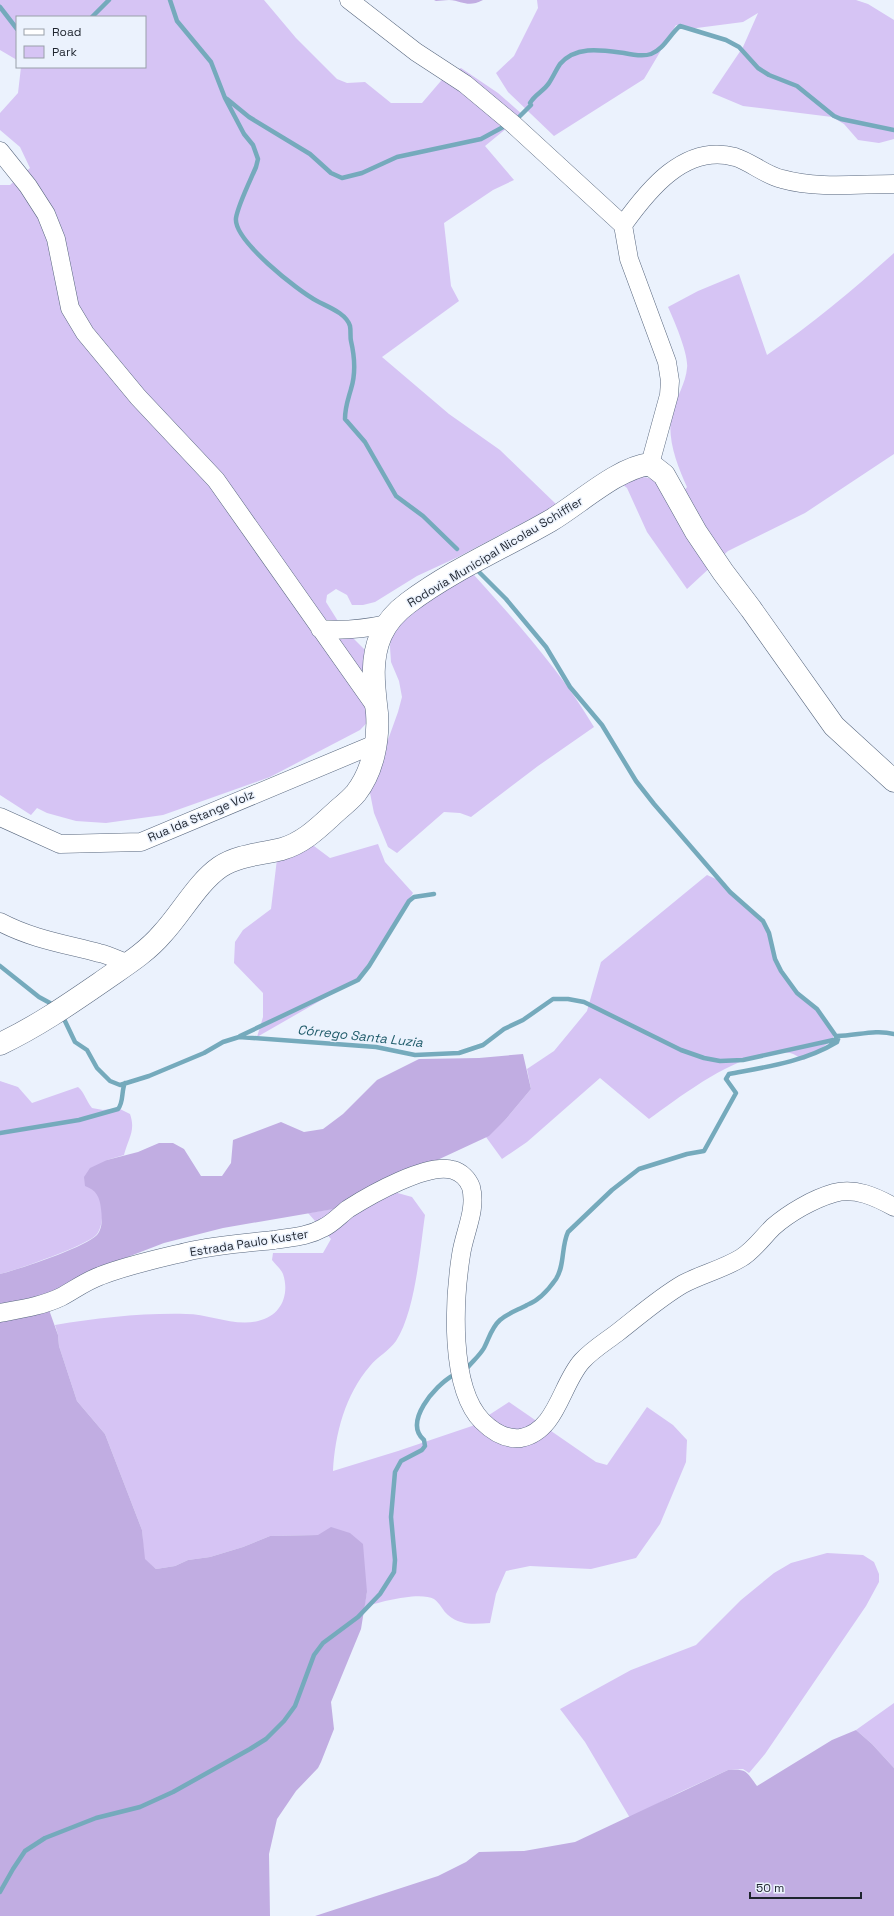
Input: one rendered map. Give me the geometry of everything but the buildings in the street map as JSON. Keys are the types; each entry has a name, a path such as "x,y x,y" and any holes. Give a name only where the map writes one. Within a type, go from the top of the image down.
{"street":[{"path":"349,0 416,52 465,84 513,124 623,225 629,259 667,362 670,381 669,395 650,464 664,476 696,532 718,565 830,721 858,750 894,781"},
{"path":"0,151 28,186 46,214 56,238 70,308 85,333 138,397 216,480 376,707"},
{"path":"623,225 644,195 655,184 686,161 700,156 716,155 734,157 780,179 800,183 894,184"},
{"name":"Rodovia Municipal Nicolau Schiffler","path":"0,1044 51,1017 143,953 163,934 218,868 228,862 284,848 310,835 354,796 361,786 372,761 375,744 376,707 374,683 376,648 387,624 399,610 441,581 550,521 620,475 638,466 650,464"},
{"path":"320,629 341,631 366,629 387,624"},
{"name":"Rua Ida Stange Volz","path":"0,817 60,844 141,842 375,744"},
{"path":"0,922 14,930 42,939 100,953 128,964"},
{"name":"Estrada Paulo Kuster","path":"0,1314 36,1306 60,1297 98,1276 190,1251 306,1236 326,1227 345,1212 374,1193 424,1172 438,1169 452,1169 464,1176 470,1184 472,1198 470,1220 461,1253 457,1288 457,1356 467,1399 474,1413 494,1433 520,1438 537,1431 551,1416 580,1363 595,1350 649,1307 684,1284 745,1256 777,1224 797,1210 823,1197 837,1192 850,1191 865,1194 894,1207"}],"green space":[{"path":"0,0 264,0 296,38 337,79 347,83 365,82 391,103 422,103 446,75 461,68 498,93 523,115 485,146 514,180 493,190 444,223 451,286 459,301 382,357 449,414 500,450 557,505 458,557 417,576 375,602 363,605 352,605 347,595 336,589 327,595 326,602 341,626 365,650 382,707 360,730 270,777 163,815 106,823 76,821 47,813 37,808 31,815 0,795 0,185 10,185 30,168 20,147 0,130 0,113 18,93 21,68 146,68 146,16 16,16 16,59 0,50"},
{"path":"537,0 856,0 868,4 894,20 894,139 879,143 858,140 844,124 832,117 743,106 712,93 743,47 758,13 743,22 689,29 676,25 644,79 554,136 508,92 496,73 514,56 538,8"},
{"path":"894,253 894,454 805,513 728,551 687,589 647,532 627,488 617,480 644,477 658,482 680,496 687,487 676,460 670,431 672,412 685,379 687,362 674,320 668,307 698,291 739,274 767,355 832,306"},
{"path":"465,565 517,623 550,663 566,684 594,727 538,766 471,817 460,813 444,812 397,853 388,847 374,813 369,788 381,751 389,737 402,697 399,681 391,662 391,628"},
{"path":"310,843 330,858 378,844 385,862 413,893 358,979 257,1037 263,1017 263,993 234,963 235,942 243,930 271,909 277,859"},
{"path":"707,875 725,883 736,899 750,912 761,916 768,932 775,961 788,982 833,1029 833,1040 804,1060 790,1053 772,1053 754,1057 735,1064 698,1085 649,1119 600,1078 527,1142 502,1159 486,1137 506,1119 531,1089 527,1069 554,1051 587,1011 601,962"},
{"path":"0,1081 18,1087 32,1103 78,1087 92,1108 103,1110 118,1108 130,1114 132,1120 132,1130 124,1155 107,1160 92,1188 100,1198 102,1206 102,1221 97,1234 91,1239 67,1250 21,1268 0,1274"},
{"path":"394,1192 412,1197 425,1215 416,1280 408,1314 396,1341 370,1366 361,1377 348,1402 339,1429 333,1471 472,1426 509,1402 596,1462 607,1465 647,1407 673,1425 687,1440 686,1462 660,1524 636,1558 591,1569 530,1566 506,1571 496,1594 490,1623 479,1624 468,1624 453,1619 434,1599 428,1597 419,1596 399,1598 364,1607 367,1592 319,1535 270,1536 243,1547 210,1557 188,1560 175,1566 156,1569 144,1559 142,1530 105,1434 77,1401 59,1346 55,1325 103,1318 153,1314 186,1314 240,1322 258,1321 266,1318 273,1314 282,1304 285,1290 283,1274 272,1260 273,1253 323,1253 331,1239 308,1213 357,1205"},
{"path":"827,1553 863,1555 874,1562 879,1574 879,1582 866,1606 765,1754 749,1773 743,1769 728,1770 678,1793 630,1818 585,1742 560,1709 631,1670 696,1645 741,1600 774,1573 791,1563"},
{"path":"894,1703 894,1768 872,1744 856,1730"}],"shaded area":[{"path":"449,0 483,0 469,4"},
{"path":"523,1054 531,1089 506,1119 489,1136 418,1169 357,1205 223,1228 164,1243 112,1263 48,1307 58,1335 59,1346 77,1401 105,1434 142,1530 145,1559 156,1569 175,1566 188,1560 210,1557 243,1547 270,1536 318,1535 331,1527 350,1533 363,1544 367,1592 361,1629 331,1702 334,1729 321,1762 318,1768 296,1791 277,1819 269,1854 270,1916 0,1916 0,1274 66,1252 80,1246 97,1235 102,1222 100,1201 95,1192 85,1186 84,1177 90,1168 107,1160 138,1152 159,1143 173,1143 184,1149 201,1176 222,1176 231,1163 233,1140 281,1122 304,1132 323,1129 343,1114 377,1080 419,1059 479,1058"},
{"path":"856,1730 872,1744 894,1768 894,1916 315,1916 438,1876 466,1862 479,1852 524,1851 575,1842 728,1770 739,1770 746,1772 757,1786 832,1740"}],"waterway":[{"path":"93,16 109,0"},
{"path":"170,0 177,21 211,62 225,98 244,134 253,145 258,159 237,213 236,218 238,227 245,239 255,251 282,276 317,301 341,314 348,321 354,359 354,371 353,383 346,407 345,419 365,442 396,496 423,516 457,549"},
{"path":"0,7 16,28"},
{"path":"520,116 531,105 530,103 534,97 547,86 560,64 566,58 581,51 590,50 648,55 660,49 680,26 726,40 739,47 758,68 769,75 797,86 834,116 841,119 894,130"},
{"path":"227,99 249,117 310,154 331,173 342,178 362,173 397,157 481,139 505,126"},
{"path":"476,569 506,599 546,647 570,687 602,725 636,781 654,804 730,892 763,921 769,933 775,959 781,971 797,993 817,1009 838,1039"},
{"path":"240,1036 358,980 369,966 409,901 414,897 434,894"},
{"path":"0,966 39,997 50,1003"},
{"name":"Córrego Santa Luzia","path":"64,1019 75,1042 87,1050 97,1068 110,1081 120,1085 149,1076 204,1053 223,1042 239,1037 376,1047 415,1055 459,1053 483,1045 504,1029 523,1020 553,999 568,999 584,1002 681,1050 704,1058 720,1061 743,1060 838,1039"},
{"name":"Córrego Santa Luzia","path":"837,1036 873,1032 894,1034"},
{"path":"468,1367 482,1351 492,1330 500,1320 510,1313 535,1301 550,1287 559,1274 561,1268 564,1244 568,1232 612,1190 639,1169 687,1154 704,1151 736,1093 726,1079 729,1074 798,1059 824,1049 837,1042 838,1039"},
{"name":"Córrego Santa Luzia","path":"0,1133 79,1120 118,1109 121,1103 125,1083"},
{"path":"0,1892 25,1851 45,1838 96,1818 140,1807 173,1792 266,1739 284,1721 295,1706 314,1655 323,1643 358,1617 380,1594 394,1572 395,1560 391,1517 395,1472 401,1461 422,1450 425,1446 424,1440 418,1432 417,1424 419,1414 430,1396 452,1376"}]}
